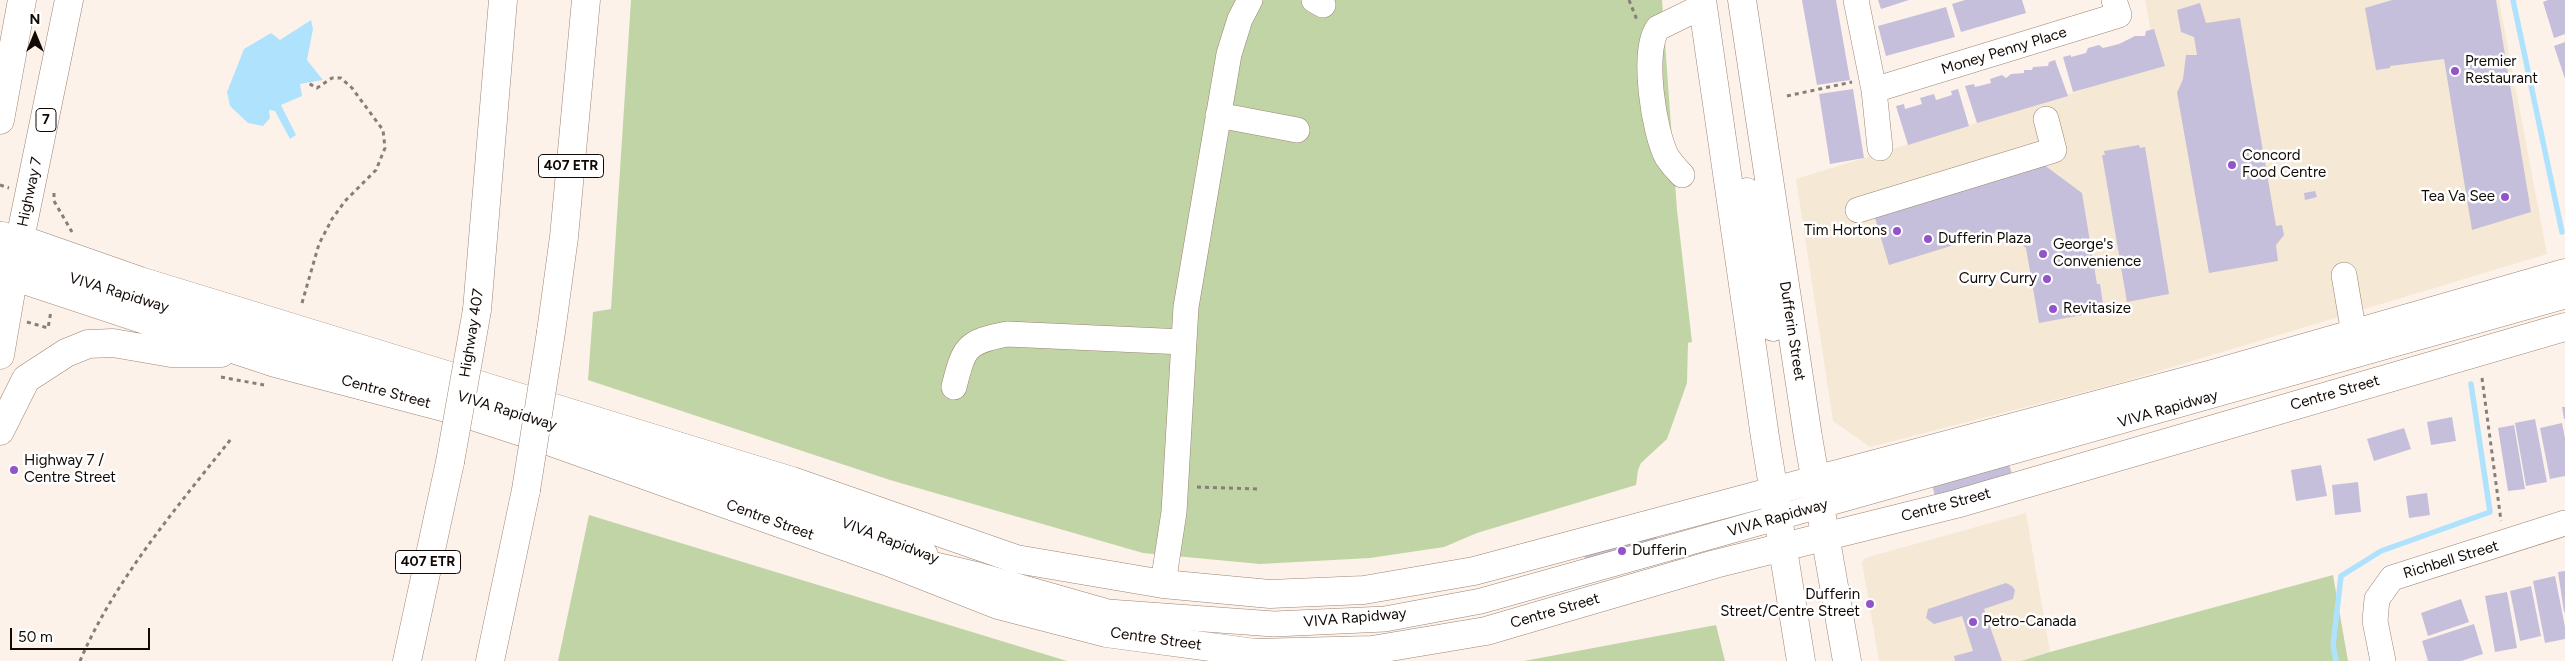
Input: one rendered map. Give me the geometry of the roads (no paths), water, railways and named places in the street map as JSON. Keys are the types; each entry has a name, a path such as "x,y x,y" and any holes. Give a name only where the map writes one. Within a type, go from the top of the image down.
{"main road":[{"path":"0,120 22,0"},
{"name":"Highway 7","path":"0,355 8,257 69,0"},
{"name":"Highway 407","path":"407,661 450,462 478,310 504,0"},
{"name":"407 ETR","path":"490,661 526,490 551,332 564,237 586,0"},
{"name":"Dufferin Street","path":"1742,0 1809,481 1820,506 1847,661"},
{"path":"1704,9 1734,123 1770,306 1792,440 1809,481"},
{"path":"1704,9 1781,546 1801,661"},
{"path":"8,257 140,281 792,481 1016,559 1163,584 1270,594 1364,590 1474,571 2216,373 2565,272"},
{"name":"Centre Street","path":"8,257 246,353 463,413 829,541 998,605 1106,633 1255,653 1372,650 1486,631 1781,546 1956,504 2565,326"},
{"path":"0,431 26,379 66,353 88,344 113,344 171,353 246,353"},
{"path":"1820,506 1836,517 1858,522 1884,522"}],"street":[{"path":"1163,584 1174,512 1186,308 1229,54 1240,18 1250,0"},
{"path":"1856,0 1873,84 1880,148"},
{"name":"Money Penny Place","path":"1873,84 2118,15 2114,0"},
{"path":"1682,175 1667,157 1655,116 1652,90 1652,45 1658,28 1704,9"},
{"path":"1218,114 1297,130"},
{"path":"1858,210 2054,150 2046,119"},
{"name":"VIVA Rapidway","path":"8,257 621,445 814,512 978,575"},
{"path":"2344,276 2354,334"},
{"name":"VIVA Rapidway","path":"829,541 978,575 1108,612 1274,624 1385,619 1481,601 2565,296"},
{"path":"954,387 960,361 970,346 980,339 1007,334 1184,342"},
{"name":"Richbell Street","path":"2383,661 2375,621 2377,599 2392,578 2565,524"}],"water":[{"path":"311,20 313,29 307,60 323,80 300,84 302,96 281,105 296,135 290,139 275,111 269,110 270,118 263,126 248,123 230,106 227,92 244,49 271,33 280,40"}],"waterway":[{"path":"2513,0 2562,232"},
{"path":"2336,661 2333,645 2341,576 2381,551 2490,512 2471,384"}],"place":[{"name":"Premier Restaurant","path":"2455,71"},
{"name":"Concord Food Centre","path":"2232,165"},
{"name":"Tea Va See","path":"2505,197"},
{"name":"Tim Hortons","path":"1897,231"},
{"name":"Dufferin Plaza","path":"1928,239"},
{"name":"George's Convenience","path":"2043,254"},
{"name":"Curry Curry","path":"2047,279"},
{"name":"Revitasize","path":"2053,309"},
{"name":"Highway 7 / Centre Street","path":"14,470"},
{"name":"Dufferin","path":"1622,551"},
{"name":"Dufferin Street/Centre Street","path":"1870,604"},
{"name":"Petro-Canada","path":"1973,622"}]}
